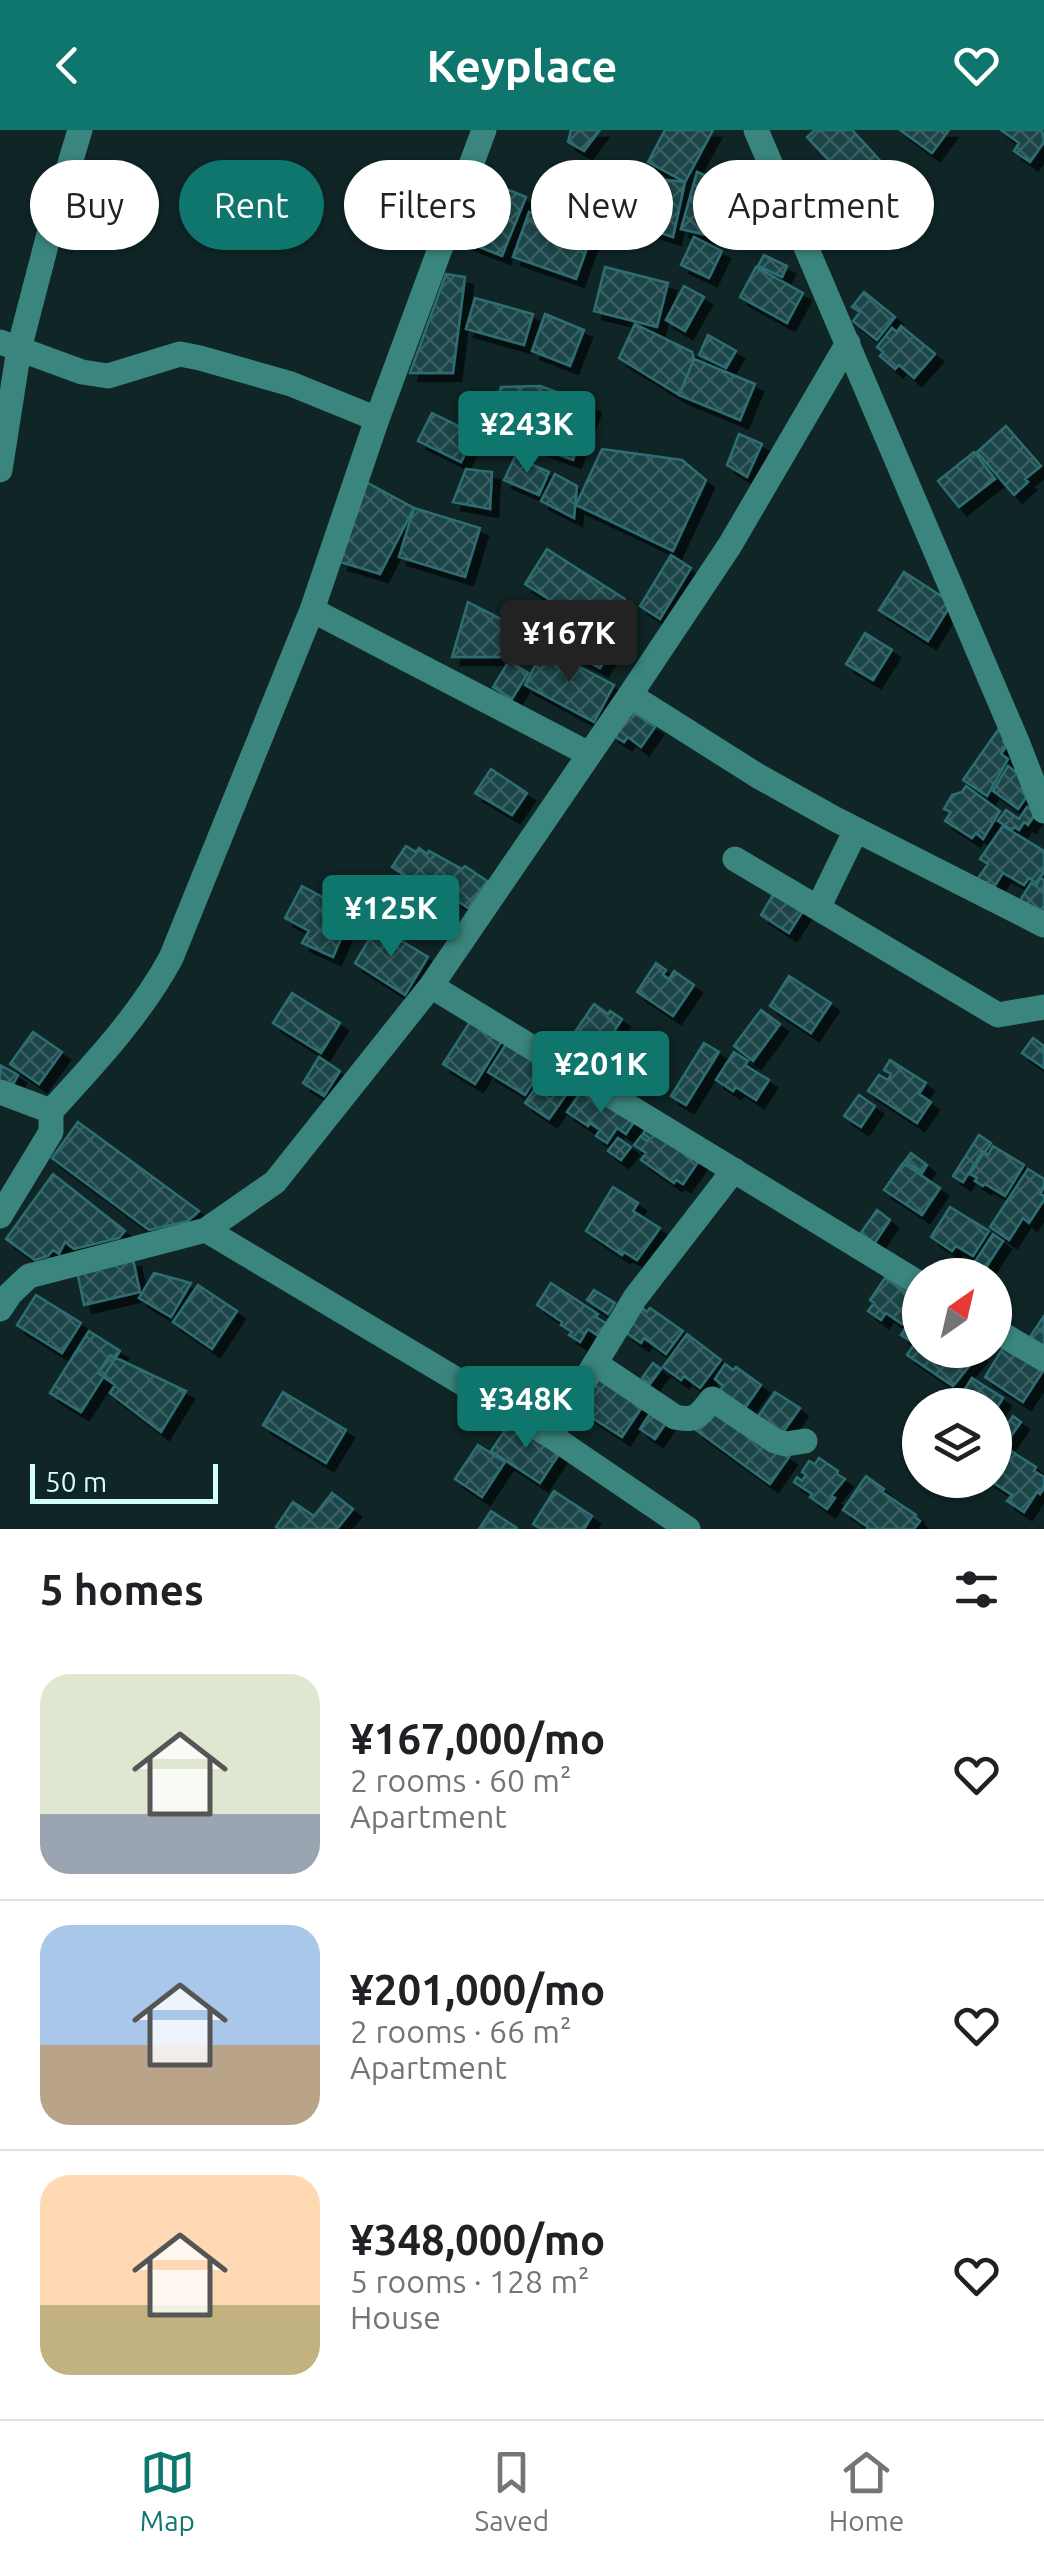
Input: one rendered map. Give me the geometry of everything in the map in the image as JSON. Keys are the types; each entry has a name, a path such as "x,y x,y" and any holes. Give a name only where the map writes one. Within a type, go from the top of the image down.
{"street":[{"path":"0,470 9,346 80,130"},
{"path":"0,1216 51,1132 51,1110 152,993 171,958 312,610 484,130"},
{"path":"756,130 1044,811"},
{"path":"0,1310 29,1276 206,1230 274,1182 431,986 730,545 848,343"},
{"path":"9,346 82,372 108,376 180,354 200,358 292,384 377,420"},
{"path":"312,610 589,754"},
{"path":"630,694 758,776 1044,924"},
{"path":"818,908 856,830"},
{"path":"735,859 998,1015 1044,1006"},
{"path":"431,986 902,1273"},
{"path":"0,1092 51,1110"},
{"path":"551,1436 636,1298 734,1170"},
{"path":"206,1230 551,1436 688,1529"},
{"path":"1012,1340 1044,1360"},
{"path":"596,1364 675,1417 689,1420 712,1399 774,1441 804,1441"}],"building":[{"path":"571,130 600,130 584,151 568,142"},
{"path":"665,130 713,130 697,160 693,160 685,182 673,176 673,160 649,160"},
{"path":"815,130 852,130 880,160 828,160 807,137"},
{"path":"900,130 949,130 932,153"},
{"path":"1001,130 1042,130 1044,142 1030,162 1014,151 1019,143"},
{"path":"673,181 685,182 673,237"},
{"path":"693,186 693,232 681,229"},
{"path":"511,191 526,197 511,234"},
{"path":"529,212 531,250 586,250 576,279 513,257"},
{"path":"693,239 693,250 722,251 709,278 681,265"},
{"path":"764,255 787,266 782,277 758,266"},
{"path":"605,267 668,283 657,327 594,311"},
{"path":"756,267 803,293 787,323 740,297"},
{"path":"446,274 465,277 453,373 410,373"},
{"path":"684,286 704,297 685,331 666,320"},
{"path":"864,292 895,317 877,340 853,321 860,312 852,307"},
{"path":"475,298 533,314 524,345 466,329"},
{"path":"545,314 584,330 570,366 532,351"},
{"path":"635,324 692,352 694,359 679,395 619,358"},
{"path":"901,326 935,354 914,378 899,365 895,369 880,356 883,352 877,347 892,328 897,332"},
{"path":"708,335 736,351 726,368 699,355"},
{"path":"694,359 755,384 740,420 679,395"},
{"path":"540,386 593,405 573,460 486,428 501,387"},
{"path":"432,413 475,434 461,462 418,441"},
{"path":"1006,426 1041,466 1014,495 977,452"},
{"path":"739,434 762,444 747,477 727,465"},
{"path":"602,449 682,460 706,480 673,551 576,505"},
{"path":"974,452 995,479 959,507 938,481"},
{"path":"515,457 549,472 539,495 504,480"},
{"path":"466,469 492,472 490,509 453,502"},
{"path":"555,474 577,486 574,518 541,501"},
{"path":"366,482 414,508 380,574 340,562"},
{"path":"414,508 480,528 465,577 399,557"},
{"path":"547,549 625,599 603,633 525,584"},
{"path":"671,555 691,568 660,619 640,606"},
{"path":"904,572 952,603 928,641 879,610"},
{"path":"468,602 534,636 507,657 452,657"},
{"path":"543,615 575,629 566,650 534,636"},
{"path":"575,629 611,650 600,668 566,650"},
{"path":"865,633 892,650 873,680 846,664"},
{"path":"544,648 614,685 594,722 525,685"},
{"path":"509,661 528,673 512,699 493,687"},
{"path":"627,711 655,727 641,747 628,737 624,742 611,734"},
{"path":"998,730 1006,736 1003,742 1007,745 1001,754 1008,759 987,796 963,780"},
{"path":"1008,766 1032,789 1018,809 993,791"},
{"path":"491,769 527,793 512,815 475,793"},
{"path":"966,786 1000,811 983,839 976,833 972,838 945,821 951,812 944,809 952,795"},
{"path":"1027,807 1036,813 1019,830 998,821 1006,810 1019,819"},
{"path":"1003,826 1044,851 1044,872 1036,883 1029,878 1024,885 1003,873 990,893 976,881 988,864 980,859"},
{"path":"406,846 416,852 419,848 427,854 429,851 462,869 465,866 487,881 468,908 447,894 444,898 430,888 427,893 417,886 419,881 392,867"},
{"path":"1040,878 1044,880 1044,917 1019,902 1031,883 1036,886"},
{"path":"302,886 352,913 333,957 302,943 309,931 285,918"},
{"path":"774,893 803,911 789,933 761,915"},
{"path":"360,910 376,920 366,936 349,926"},
{"path":"377,926 428,957 405,995 355,963"},
{"path":"656,963 666,970 663,975 669,979 674,971 694,985 673,1016 637,992"},
{"path":"789,976 831,1003 811,1033 770,1006"},
{"path":"292,993 340,1023 321,1053 273,1023"},
{"path":"594,1004 622,1019 602,1050 575,1032"},
{"path":"761,1010 780,1024 753,1061 734,1046"},
{"path":"472,1019 503,1039 475,1084 443,1064"},
{"path":"33,1032 62,1052 39,1084 10,1064"},
{"path":"1033,1038 1044,1046 1044,1068 1022,1053"},
{"path":"508,1041 544,1065 525,1095 488,1072"},
{"path":"704,1043 719,1052 686,1105 671,1096"},
{"path":"734,1052 748,1061 745,1065 769,1080 756,1100 716,1080"},
{"path":"319,1057 340,1071 324,1096 303,1083"},
{"path":"890,1060 926,1083 919,1094 931,1102 917,1123 868,1091 879,1075 888,1080 891,1074 884,1070"},
{"path":"0,1065 18,1075 10,1090 0,1085"},
{"path":"551,1066 575,1082 549,1119 525,1103"},
{"path":"582,1091 600,1104 603,1100 636,1119 626,1134 617,1128 607,1143 596,1136 600,1130 567,1112"},
{"path":"859,1095 875,1106 861,1127 844,1116"},
{"path":"78,1122 199,1211 188,1221 149,1230 52,1158"},
{"path":"649,1125 700,1159 683,1184 676,1180 674,1183 641,1160 646,1153 634,1145 641,1136 647,1141 649,1138 643,1134"},
{"path":"979,1135 991,1143 963,1182 953,1176"},
{"path":"618,1138 631,1147 621,1160 608,1151"},
{"path":"993,1146 1024,1165 1005,1196 975,1181 977,1178 970,1174 984,1152 988,1155"},
{"path":"911,1153 927,1165 922,1173 905,1161"},
{"path":"903,1163 940,1188 922,1215 884,1190"},
{"path":"1028,1169 1044,1179 1040,1194 1044,1200 1029,1223 1023,1218 1009,1240 990,1227"},
{"path":"53,1174 125,1231 119,1238 74,1249 65,1242 59,1254 53,1250 35,1260 6,1239"},
{"path":"613,1187 638,1203 633,1211 660,1228 637,1260 624,1252 622,1255 586,1231"},
{"path":"950,1207 989,1231 973,1256 956,1246 952,1251 931,1237"},
{"path":"877,1210 890,1220 872,1247 858,1237"},
{"path":"993,1234 1003,1241 992,1258 978,1258"},
{"path":"133,1259 140,1292 84,1305 77,1271"},
{"path":"154,1273 191,1283 171,1317 139,1298"},
{"path":"885,1278 902,1289 902,1324 886,1313 881,1320 868,1311 874,1303 870,1300"},
{"path":"551,1283 609,1325 600,1337 588,1329 580,1342 569,1335 572,1332 562,1322 537,1305"},
{"path":"198,1285 237,1311 212,1349 173,1322"},
{"path":"594,1290 615,1303 608,1314 587,1300"},
{"path":"36,1295 81,1323 62,1353 17,1325"},
{"path":"642,1308 647,1312 650,1308 683,1331 666,1354 644,1338 641,1343 625,1332"},
{"path":"1044,1316 1044,1351 1028,1340"},
{"path":"89,1331 120,1351 81,1412 50,1393"},
{"path":"687,1334 721,1360 700,1388 663,1367"},
{"path":"1012,1351 1043,1371 1023,1402 1012,1395 1012,1388 1002,1388 985,1377 991,1368 1012,1368"},
{"path":"110,1355 186,1391 161,1432 110,1393 115,1385 98,1373"},
{"path":"653,1363 661,1369 650,1384 642,1378"},
{"path":"725,1364 761,1385 745,1408 720,1390 723,1386 715,1379"},
{"path":"926,1368 968,1368 953,1386"},
{"path":"599,1375 644,1404 622,1437 577,1408"},
{"path":"972,1378 988,1388 966,1388"},
{"path":"283,1392 346,1430 326,1463 263,1425"},
{"path":"775,1392 800,1408 781,1435 757,1418"},
{"path":"715,1404 789,1457 770,1484 696,1430"},
{"path":"651,1412 666,1423 655,1439 640,1429"},
{"path":"1012,1417 1021,1422 1012,1435"},
{"path":"513,1419 561,1451 540,1483 491,1451"},
{"path":"478,1445 505,1462 482,1497 455,1479"},
{"path":"1012,1452 1036,1467 1034,1471 1044,1477 1044,1488 1024,1512 1007,1501 1012,1498"},
{"path":"819,1458 845,1479 831,1496 835,1498 827,1509 794,1482 797,1477 802,1481 809,1461 815,1464"},
{"path":"866,1476 916,1515 920,1521 914,1529 867,1529 843,1510"},
{"path":"554,1491 592,1516 584,1529 541,1529 533,1524"},
{"path":"332,1493 353,1509 337,1529 276,1527 293,1502 314,1516"},
{"path":"491,1511 517,1528 517,1529 479,1529"}]}
